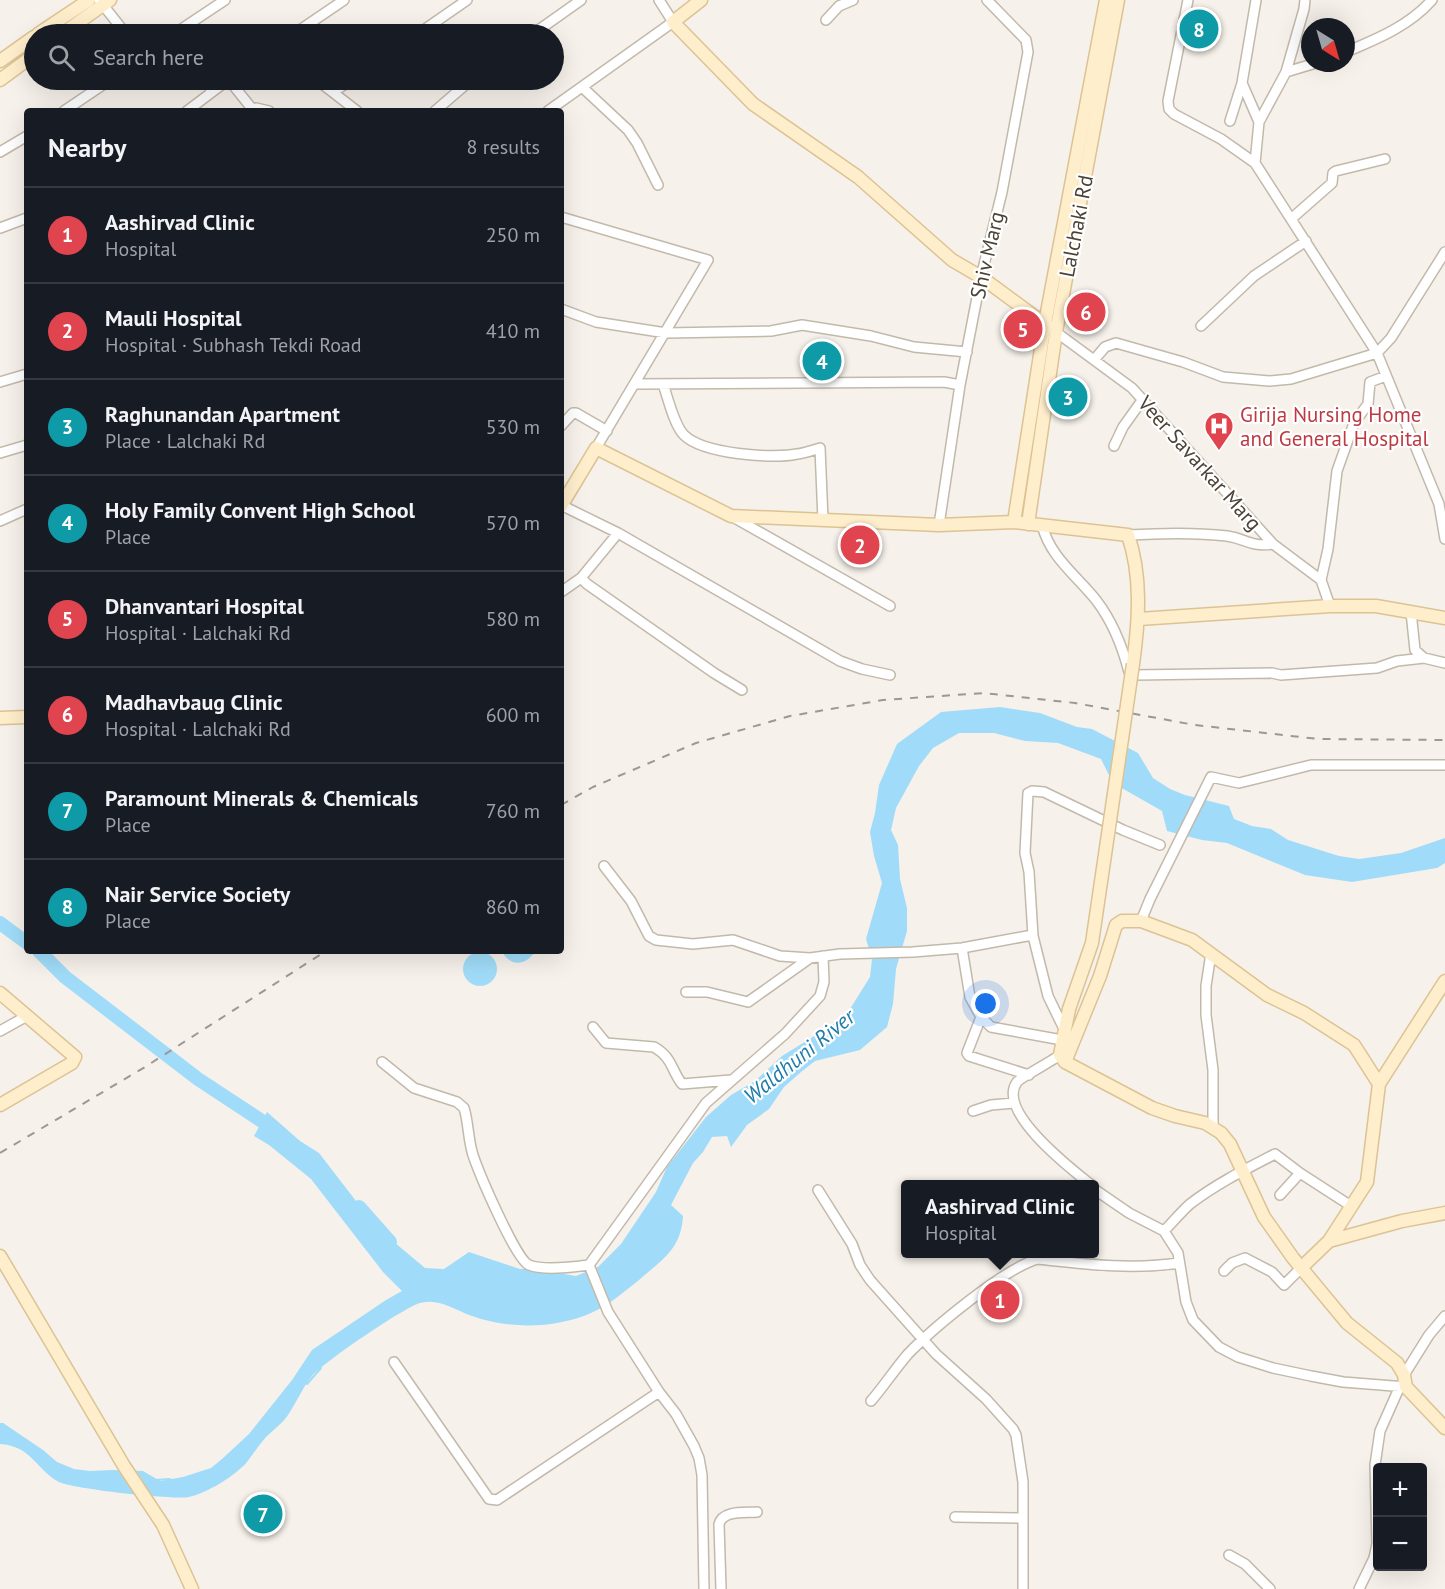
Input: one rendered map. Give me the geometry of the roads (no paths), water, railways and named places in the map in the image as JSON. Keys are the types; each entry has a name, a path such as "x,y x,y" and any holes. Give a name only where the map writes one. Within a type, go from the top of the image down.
{"street":[{"path":"53,24 88,0"},
{"path":"189,24 225,0"},
{"path":"309,24 344,0"},
{"path":"432,24 467,0"},
{"path":"547,24 581,0"},
{"path":"659,0 673,22 753,104 858,177 952,260 981,277 1056,332"},
{"path":"552,108 701,0"},
{"path":"826,21 839,6 853,0"},
{"name":"Shiv Marg","path":"939,525 960,385 981,277 1002,192 1028,52 1026,40 987,0"},
{"name":"Lalchaki Rd","path":"1028,524 1056,332 1100,63 1106,0"},
{"name":"Lalchaki Rd","path":"1014,522 1045,323 1100,63 1118,0"},
{"path":"1188,0 1167,102 1169,109 1174,114 1221,139 1255,163 1291,219 1377,353 1439,504 1445,539"},
{"path":"1230,121 1242,83 1256,0"},
{"path":"1255,163 1259,122 1286,72 1305,0"},
{"path":"1355,48 1384,36 1420,13 1432,0"},
{"path":"75,24 104,2 119,24"},
{"path":"0,62 24,45"},
{"path":"0,80 24,62"},
{"path":"1286,72 1301,68"},
{"path":"1242,83 1259,122"},
{"path":"582,87 628,130 658,185"},
{"path":"68,108 95,90"},
{"path":"236,90 251,108"},
{"path":"330,90 353,108"},
{"path":"438,108 459,90"},
{"path":"192,108 212,91"},
{"path":"0,152 24,138"},
{"path":"1291,219 1332,183 1333,173 1336,171 1384,159"},
{"path":"564,218 708,260 564,500"},
{"path":"0,228 24,219"},
{"path":"1201,326 1254,276 1305,241"},
{"path":"1094,360 1105,347 1116,343 1183,362 1223,377 1269,381 1291,379 1377,353 1391,338 1444,258"},
{"path":"564,310 596,322 666,333 771,331 802,325 871,336 915,347 967,352"},
{"name":"Veer Savarkar Marg","path":"1056,332 1132,388 1273,544 1321,580"},
{"path":"0,382 24,375"},
{"path":"1330,606 1321,580 1328,549 1337,471 1354,423 1368,404 1370,382 1386,376"},
{"path":"635,384 944,382 960,385"},
{"path":"663,384 683,435 691,441 716,451 751,454 797,454 820,448 823,520"},
{"path":"1114,446 1123,427 1143,399"},
{"path":"564,423 573,413 576,413 607,431"},
{"path":"0,453 24,446"},
{"path":"597,448 731,516 890,606"},
{"path":"564,506 618,533 831,656 862,669 890,675"},
{"path":"0,521 24,509"},
{"path":"731,516 939,525 1014,522 1128,535 1191,532 1231,536 1260,546 1273,544"},
{"path":"1041,525 1046,540 1054,552 1110,620 1119,637 1129,672 1135,675 1272,672 1281,675 1377,668 1397,661 1424,658 1445,663"},
{"path":"564,590 581,578 618,533"},
{"path":"1062,1058 1063,1034 1092,943 1139,619 1134,551 1128,535"},
{"path":"581,578 714,673 742,690"},
{"path":"1139,619 1330,606 1376,606 1445,618"},
{"path":"1411,612 1415,650 1424,658"},
{"path":"0,718 24,717"},
{"path":"1141,921 1150,898 1211,777 1239,783 1311,765 1445,765"},
{"path":"1063,1034 1048,996 1033,936 1029,872 1025,853 1028,793 1044,792 1123,830 1161,845"},
{"path":"604,866 631,901 652,940 693,944 733,940 780,956 810,958 840,954 962,948 1033,936"},
{"path":"1084,1180 1038,1139 1018,1115 1012,1090 1018,1080 1062,1058 1100,976 1116,925 1122,921 1141,921 1156,925 1192,940 1211,952 1268,995 1304,1013 1354,1045 1379,1084"},
{"path":"962,948 970,997 981,1017 991,1027 1063,1034"},
{"path":"1211,952 1206,1005 1213,1070 1213,1128"},
{"path":"589,1267 706,1103 785,1034 820,996 825,982 823,956"},
{"path":"686,992 707,992 748,1002 754,1000 810,958"},
{"path":"1224,1271 1232,1263 1245,1258 1272,1272 1284,1285 1329,1242 1366,1182 1379,1084 1445,981"},
{"path":"0,993 72,1053 75,1060 0,1105"},
{"path":"0,1031 27,1016"},
{"path":"981,1017 967,1050 969,1056 1029,1075"},
{"path":"593,1027 606,1043 654,1047 674,1066 682,1084 731,1080"},
{"path":"1062,1058 1152,1108 1204,1123 1221,1133 1230,1144 1264,1217 1301,1268 1347,1323 1397,1363 1403,1383 1445,1428"},
{"path":"382,1062 414,1088 457,1102 464,1108 473,1156 507,1234 524,1262 533,1266 589,1267"},
{"path":"973,1111 991,1105 1014,1103"},
{"path":"1164,1231 1188,1206 1242,1171 1275,1154 1351,1206"},
{"path":"1280,1195 1300,1173"},
{"path":"818,1190 852,1244 864,1272 924,1341 986,1399 1013,1429 1016,1435 1023,1482 1023,1589"},
{"path":"1099,1192 1130,1214 1164,1231 1178,1252 1186,1302 1193,1320 1219,1347 1238,1357 1273,1368 1343,1382 1403,1383"},
{"path":"1329,1242 1402,1221 1445,1213"},
{"path":"0,1256 124,1466 162,1525 192,1589"},
{"path":"871,1401 898,1367 954,1314 1015,1267 1038,1258"},
{"path":"1060,1258 1131,1267 1154,1267 1179,1263"},
{"path":"589,1267 608,1312 659,1392 676,1414 699,1458 702,1475 704,1589"},
{"path":"1359,1589 1374,1558 1377,1544 1375,1465 1380,1431 1429,1335 1445,1316"},
{"path":"394,1362 489,1499 493,1500 497,1500 659,1392"},
{"path":"721,1589 719,1524 721,1518 726,1514 757,1512"},
{"path":"955,1517 1023,1518"},
{"path":"1229,1555 1245,1564 1270,1589"}],"water":[{"name":"Waldhuni River","path":"1000,707 1040,713 1077,727 1092,729 1138,753 1153,778 1170,789 1229,806 1234,819 1252,826 1271,829 1288,840 1339,856 1359,859 1401,853 1445,838 1445,863 1437,868 1352,882 1305,875 1227,843 1202,840 1167,831 1162,811 1113,783 1101,759 1058,743 1025,741 994,733 959,733 933,748 919,766 896,808 891,830 898,845 900,879 907,908 907,931 896,969 893,1004 887,1027 860,1050 815,1061 784,1087 769,1109 747,1125 731,1147 727,1136 712,1137 693,1163 671,1205 683,1216 682,1227 675,1245 656,1266 616,1298 598,1310 577,1318 532,1325 486,1320 434,1302 420,1303 411,1307 364,1336 319,1369 308,1381 286,1418 266,1437 242,1467 212,1488 189,1497 103,1491 68,1485 51,1477 26,1453 0,1444 0,1423 3,1423 57,1462 74,1469 143,1471 160,1481 183,1477 211,1468 249,1434 292,1380 312,1350 402,1291 383,1272 311,1179 269,1145 254,1136 267,1112 300,1141 319,1153 376,1227 425,1268 444,1269 469,1252 520,1269 576,1276 598,1267 621,1244 656,1192 667,1167 706,1117 731,1095 755,1081 782,1056 845,1017 870,977 872,959 866,939 882,883 870,832 879,785 897,744 941,712"},
{"path":"472,954 488,954 496,962 496,976 487,985 473,985 464,976 464,962"},
{"path":"504,954 533,954 527,960 518,963"}],"waterway":[{"path":"0,923 24,941"},
{"path":"42,954 65,977 198,1079 277,1131"},
{"path":"359,1207 390,1242"},
{"path":"307,1384 321,1368"},
{"path":"155,1480 170,1479"}],"railway":[{"path":"564,803 593,787 696,743 790,716 883,700 984,693 1075,703 1195,725 1318,739 1445,740"},
{"path":"0,1153 145,1067 321,954"}],"place":[{"name":"Nair Service Society","path":"1199,29"},
{"name":"Madhavbaug Clinic","path":"1086,312"},
{"name":"Dhanvantari Hospital","path":"1023,329"},
{"name":"Holy Family Convent High School","path":"822,361"},
{"name":"Raghunandan Apartment","path":"1068,397"},
{"name":"Girija Nursing Home and General Hospital","path":"1219,452"},
{"name":"Mauli Hospital","path":"860,545"},
{"name":"Aashirvad Clinic","path":"1000,1300"},
{"name":"Paramount Minerals & Chemicals","path":"263,1514"}]}
